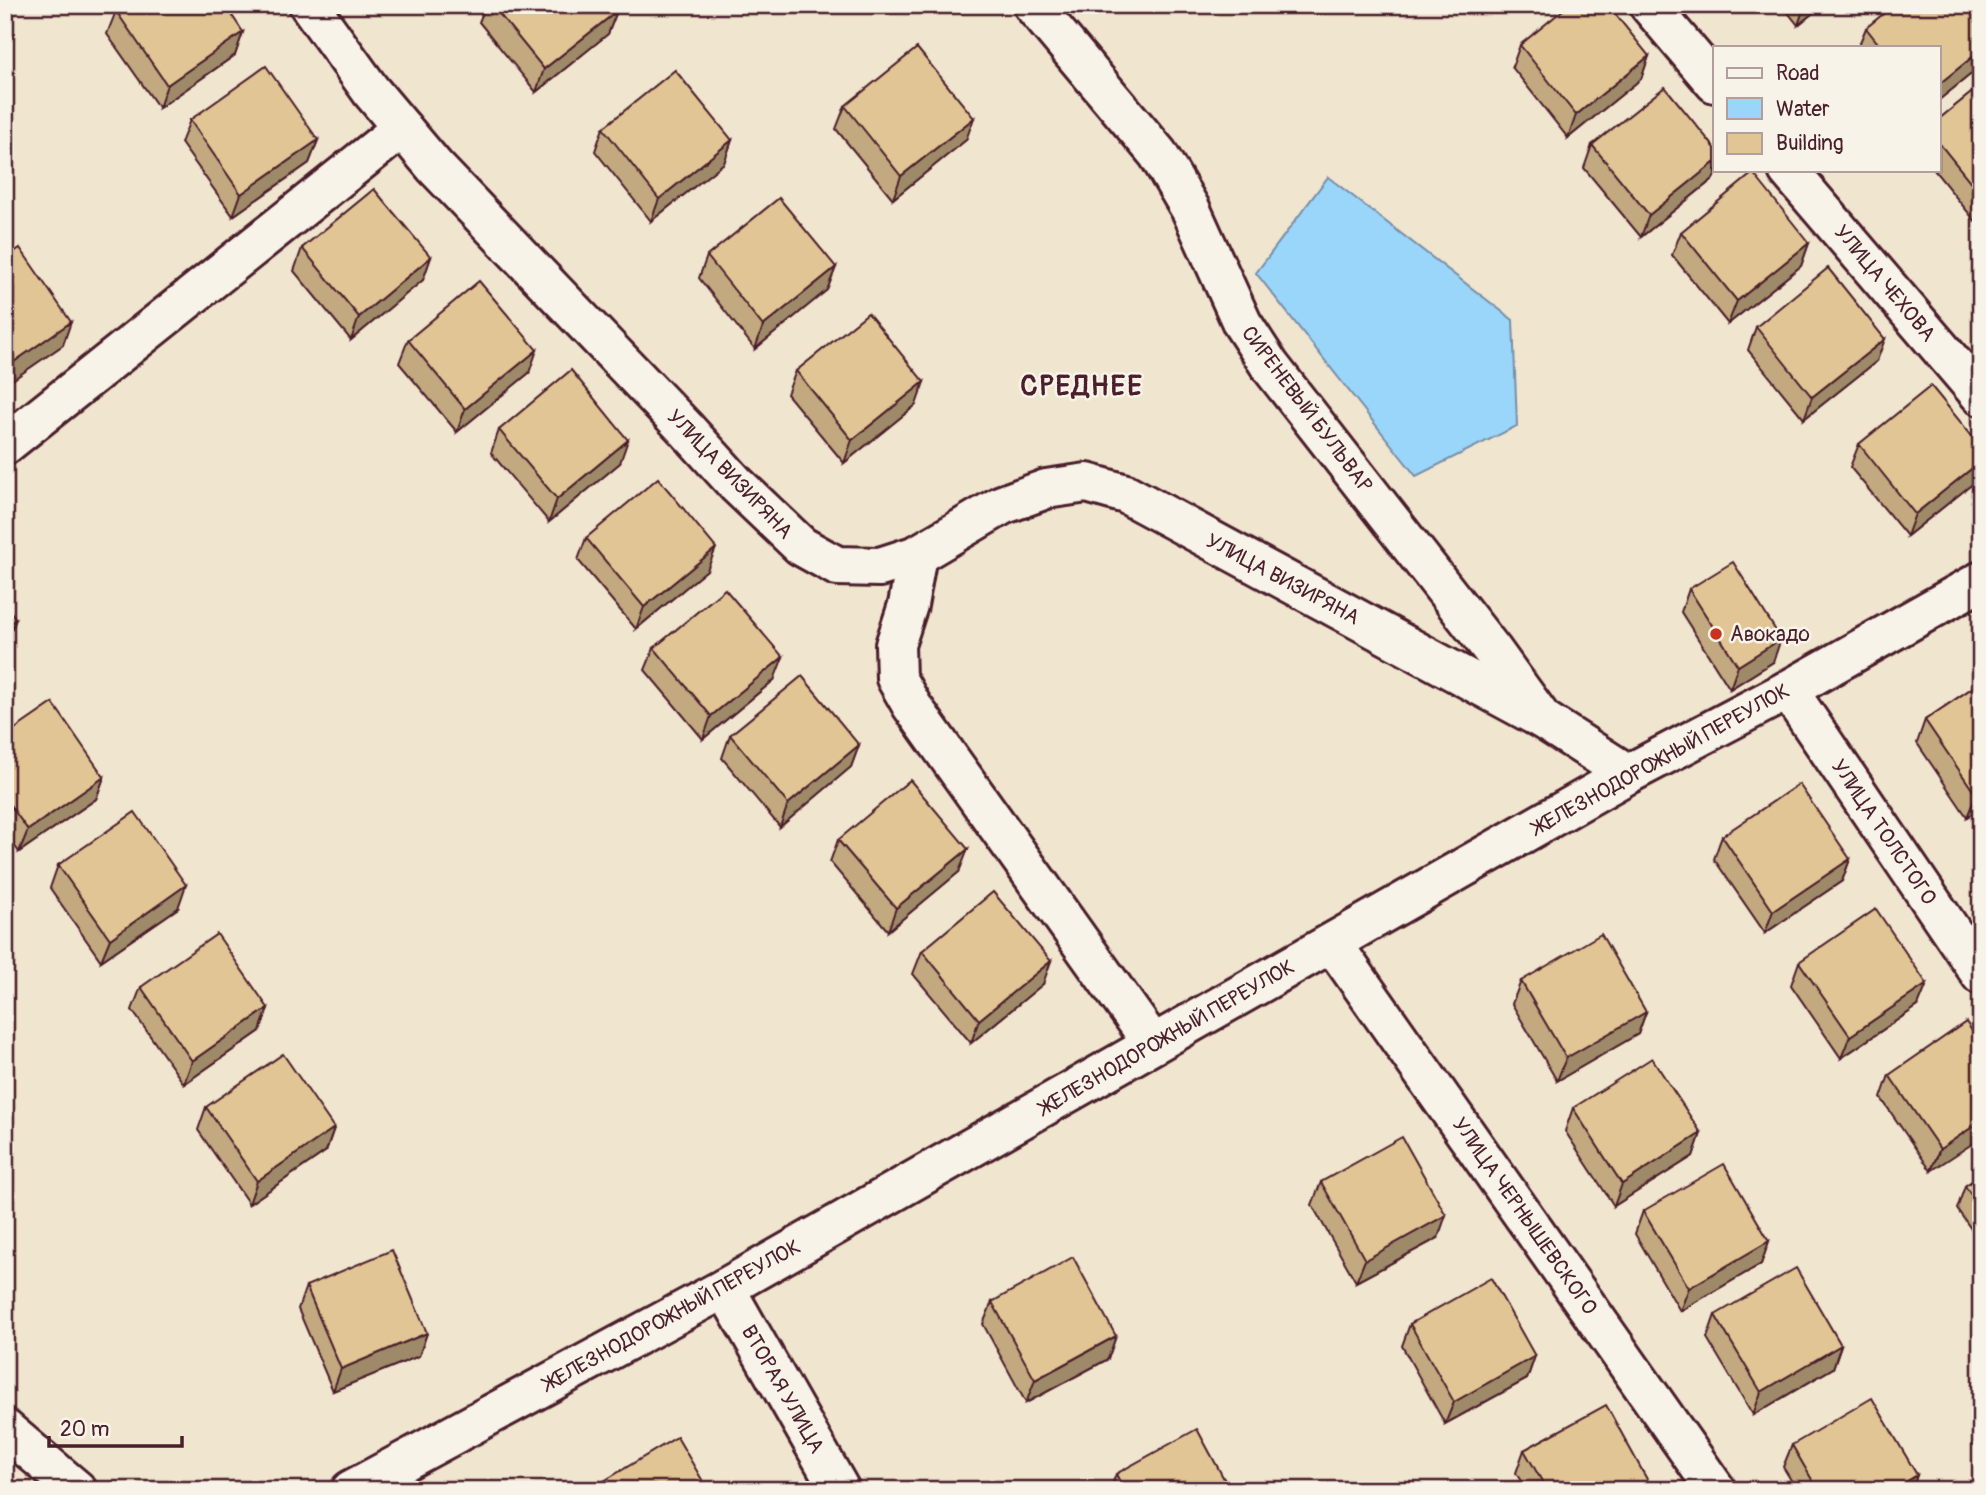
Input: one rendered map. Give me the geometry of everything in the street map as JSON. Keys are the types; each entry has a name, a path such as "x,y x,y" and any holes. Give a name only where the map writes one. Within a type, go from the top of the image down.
{"street":[{"name":"УЛИЦА ВИЗИРЯНА","path":"309,5 371,91 435,167 736,484 800,546 837,566 880,567 917,555 1002,505 1046,489 1087,483 1126,494 1542,719"},
{"name":"СИРЕНЕВЫЙ БУЛЬВАР","path":"1032,5 1158,154 1191,210 1242,323 1270,366 1492,650 1542,719 1629,774"},
{"path":"1649,5 1713,81"},
{"path":"5,444 402,128"},
{"name":"УЛИЦА ЧЕХОВА","path":"1790,172 1981,396"},
{"path":"917,555 908,605 895,645 896,678 912,706 1153,1044"},
{"name":"ЖЕЛЕЗНОДОРОЖНЫЙ ПЕРЕУЛОК","path":"351,1490 725,1288 1629,774 1788,690 1981,581"},
{"name":"УЛИЦА ТОЛСТОГО","path":"1788,690 1981,975"},
{"name":"УЛИЦА ЧЕРНЫШЕВСКОГО","path":"1332,943 1716,1490"},
{"name":"ВТОРАЯ УЛИЦА","path":"725,1288 840,1490"},
{"path":"5,1429 77,1490"}],"water":[{"path":"1328,177 1513,320 1517,426 1416,476 1256,273"}],"building":[{"path":"124,5 225,5 243,32 167,85 116,11"},
{"path":"492,5 612,5 617,11 544,69"},
{"path":"1569,5 1608,5 1649,56 1576,115 1520,45"},
{"path":"1894,5 1967,5 1981,22 1981,50 1940,83 1940,46 1880,46 1866,28"},
{"path":"917,48 974,118 901,176 845,106"},
{"path":"266,66 318,140 241,194 190,120"},
{"path":"675,70 732,140 659,199 603,128"},
{"path":"1981,85 1981,195 1940,144 1940,118"},
{"path":"1665,87 1713,146 1713,164 1649,215 1592,145"},
{"path":"1753,173 1809,243 1737,301 1681,232"},
{"path":"374,189 431,257 359,317 302,248"},
{"path":"779,198 836,267 763,326 707,256"},
{"path":"20,248 71,322 5,368 5,258"},
{"path":"1828,268 1885,339 1812,397 1756,327"},
{"path":"479,281 537,350 465,409 408,340"},
{"path":"868,313 924,382 852,440 796,371"},
{"path":"571,370 628,440 557,499 499,430"},
{"path":"1931,386 1981,447 1981,461 1915,514 1859,444"},
{"path":"658,478 716,548 644,607 586,538"},
{"path":"1733,562 1781,639 1738,666 1689,589"},
{"path":"725,589 783,657 711,716 654,648"},
{"path":"5,604 16,619 5,626"},
{"path":"802,676 859,745 788,804 730,735"},
{"path":"1981,682 1981,791 1976,795 1925,720"},
{"path":"53,703 104,777 28,830 5,798 5,736"},
{"path":"910,780 968,849 896,908 838,840"},
{"path":"1799,784 1850,859 1773,911 1722,836"},
{"path":"135,812 186,885 110,939 58,865"},
{"path":"993,892 1051,961 979,1020 922,951"},
{"path":"1876,909 1927,984 1850,1036 1799,962"},
{"path":"217,934 268,1008 192,1061 141,987"},
{"path":"1601,934 1646,1012 1566,1058 1521,981"},
{"path":"1966,1022 1981,1044 1981,1121 1940,1149 1889,1075"},
{"path":"283,1054 334,1128 257,1181 206,1107"},
{"path":"1652,1058 1701,1133 1622,1184 1573,1108"},
{"path":"1402,1137 1446,1215 1365,1260 1321,1182"},
{"path":"1724,1164 1769,1241 1689,1288 1643,1211"},
{"path":"1981,1175 1981,1209 1965,1186"},
{"path":"392,1250 427,1333 341,1369 306,1286"},
{"path":"1073,1257 1116,1336 1035,1380 992,1302"},
{"path":"1796,1268 1841,1345 1761,1392 1715,1315"},
{"path":"1491,1278 1535,1356 1454,1402 1410,1324"},
{"path":"1872,1398 1917,1475 1892,1490 1818,1490 1792,1445"},
{"path":"1606,1405 1649,1483 1638,1490 1547,1490 1524,1450"},
{"path":"1197,1429 1230,1490 1124,1490 1116,1474"},
{"path":"677,1437 708,1490 589,1490"},
{"path":"484,1484 487,1490 474,1490"}],"place":[{"name":"Авокадо","path":"1716,634"}],"district":[{"name":"СРЕДНЕЕ","path":"1082,385"}]}
